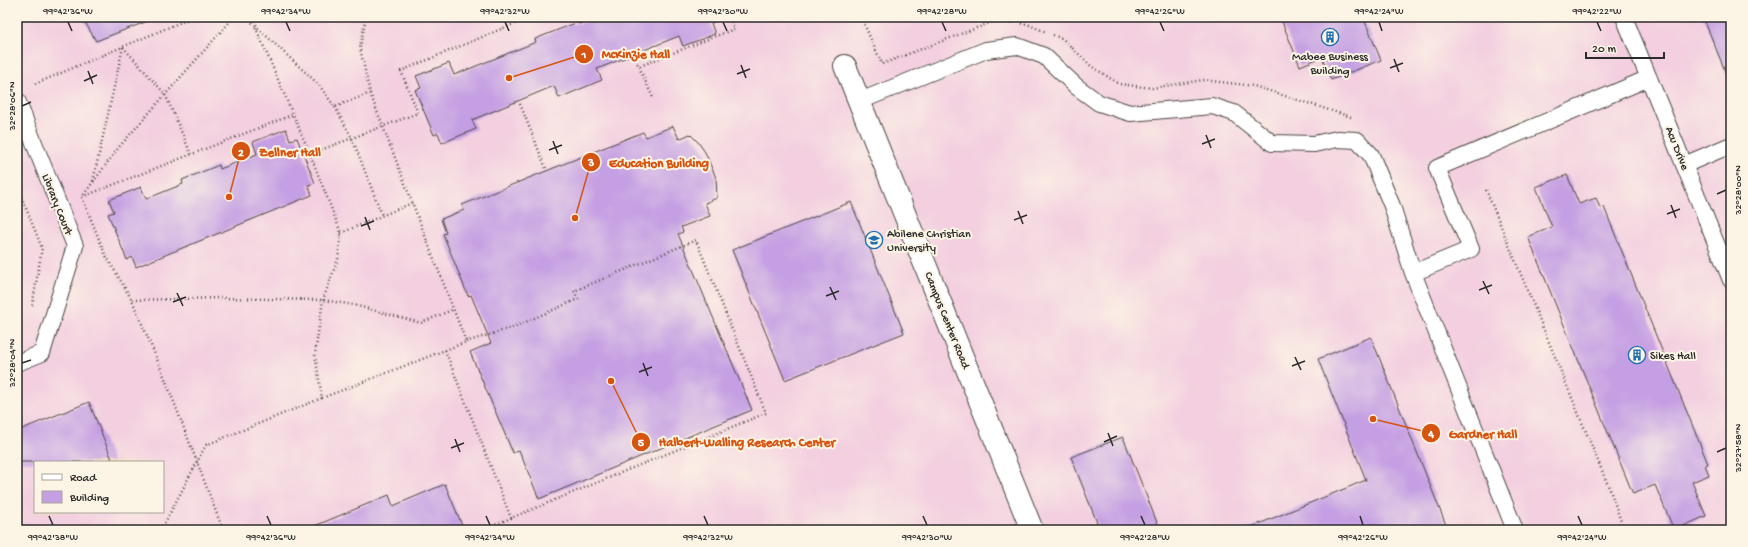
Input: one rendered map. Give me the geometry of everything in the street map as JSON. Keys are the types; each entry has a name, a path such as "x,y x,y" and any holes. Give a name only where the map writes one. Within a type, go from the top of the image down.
{"street":[{"name":"Campus Center Road","path":"845,66 1032,530"}],"lane":[{"name":"Acu Drive","path":"1624,17 1731,280"},
{"path":"860,101 986,50 1017,46 1044,56 1077,87 1099,103 1130,113 1212,106 1234,113 1272,143 1314,144 1337,139 1357,140 1371,155 1392,206 1413,273 1515,530"},
{"path":"1413,273 1471,248 1437,168 1649,78"},
{"name":"Library Court","path":"17,100 75,246 42,353 17,363"},
{"path":"1684,165 1731,145"}],"path":[{"path":"34,84 193,17"},
{"path":"82,197 119,148 234,17"},
{"path":"246,17 319,85 335,107 352,138 382,216"},
{"path":"253,17 258,29"},
{"path":"366,17 360,48 370,93 466,342"},
{"path":"310,154 383,128 418,113 401,70 530,17"},
{"path":"640,66 734,29 730,17"},
{"path":"861,17 882,64 992,22 1026,24 1063,39 1091,66 1119,84 1152,88 1203,80 1254,86 1356,118"},
{"path":"255,26 310,154 341,232 338,259 323,300 315,354 322,398"},
{"path":"123,47 166,94 191,154"},
{"path":"93,183 123,47"},
{"path":"634,56 640,66 653,98"},
{"path":"335,107 370,93"},
{"path":"520,104 547,171"},
{"path":"82,197 292,114"},
{"path":"17,186 42,248 31,314"},
{"path":"1486,190 1610,490 1624,530"},
{"path":"82,197 105,254 132,300 198,461 223,530"},
{"path":"341,232 412,203"},
{"path":"160,530 206,445 445,350 514,327 578,299 574,291 696,240 766,413 483,530"},
{"path":"132,300 220,298 323,300 354,305 421,322 454,309"},
{"path":"445,350 511,518"}],"shaded area":[{"name":"Abilene Christian University","path":"17,17 1731,17 1731,530 17,530"}],"building":[{"path":"82,17 153,17 153,19 96,41"},
{"path":"596,17 723,18 711,23 715,34 683,46 679,36 597,69 602,80 559,98 554,86 472,120 476,129 442,143 438,133 434,135 415,90 421,88 416,76 449,63 454,75 536,42 535,39 578,22 579,24"},
{"name":"Mabee Business Building","path":"1280,17 1363,17 1381,60 1331,80 1322,57 1300,66"},
{"path":"1703,17 1731,17 1731,83 1730,83"},
{"path":"673,126 679,139 690,134 698,142 705,152 716,178 717,198 705,203 710,216 681,227 683,232 678,234 752,410 539,499 519,450 513,453 470,352 491,343 471,295 468,296 443,234 446,233 441,219 464,210 462,205 643,132 646,137"},
{"path":"286,129 290,140 297,138 315,183 308,185 312,195 136,267 132,257 127,260 108,214 114,212 109,200 141,187 146,199 183,184 182,180 219,165 220,169 257,154 253,142"},
{"name":"Sikes Hall","path":"1567,175 1579,204 1596,198 1600,208 1604,207 1708,464 1705,465 1709,475 1692,482 1706,516 1674,530 1655,485 1633,494 1528,237 1552,227 1536,187"},
{"path":"851,202 904,333 785,380 732,250"},
{"path":"1371,337 1448,530 1244,530 1366,480 1318,359"},
{"path":"89,402 113,461 17,462 17,431"},
{"path":"1123,437 1160,530 1100,530 1071,457"},
{"path":"445,484 464,530 305,530 389,495 393,506"}],"place":[{"name":"Mabee Business Building","path":"1330,37"},
{"name":"McKinzie Hall","path":"509,78"},
{"name":"Zellner Hall","path":"229,197"},
{"name":"Education Building","path":"575,218"},
{"name":"Abilene Christian University","path":"874,240"},
{"name":"Sikes Hall","path":"1637,355"},
{"name":"Halbert-Walling Research Center","path":"611,381"},
{"name":"Gardner Hall","path":"1373,419"}]}
